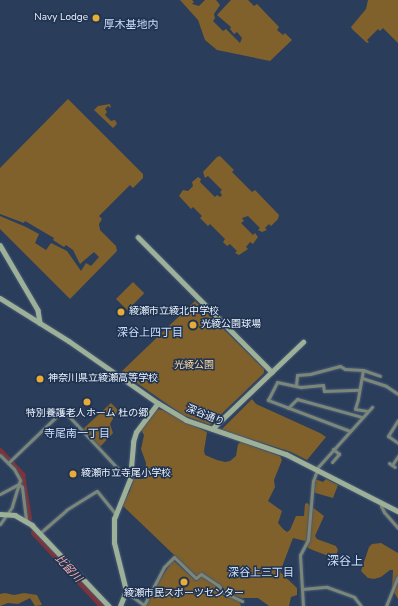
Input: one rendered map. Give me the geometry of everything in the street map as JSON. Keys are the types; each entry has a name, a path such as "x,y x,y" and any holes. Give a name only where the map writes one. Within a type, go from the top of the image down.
{"street":[{"path":"138,236 272,372"},
{"path":"0,245 38,310 40,323"},
{"name":"深谷通り","path":"1,300 84,351 158,403 186,420 279,451 398,511"},
{"path":"212,429 303,342"},
{"path":"296,385 297,375 310,374 340,366 345,369 363,370 380,376"},
{"path":"363,370 355,409 367,411"},
{"path":"362,378 368,382 386,386 398,394"},
{"path":"350,431 268,400 277,382 301,387 323,385 324,391 350,389 359,390"},
{"path":"288,408 297,399 362,417"},
{"path":"120,606 126,592 114,539 113,526 115,513 127,490 130,476 132,446 136,432 158,403"},
{"path":"303,606 300,555 308,540 310,491 317,470 372,407"},
{"path":"9,461 64,410 122,473 130,476"},
{"path":"398,420 388,436 398,443"},
{"path":"332,462 339,454 333,450"},
{"path":"0,455 9,461 17,473 19,484 22,487 26,521"},
{"path":"392,465 398,456"},
{"path":"0,494 19,484"},
{"path":"0,524 7,514 19,484"},
{"path":"40,532 66,510 97,491 115,513"},
{"path":"382,503 381,506 384,512 398,528"},
{"path":"0,514 15,515 26,521 40,532 109,606"},
{"path":"126,592 144,606 164,567 174,557 196,578 201,574 218,585 226,593 242,601"},
{"path":"386,606 398,577"},
{"path":"302,589 327,587 354,597 361,606"}],"green space":[{"path":"180,0 192,0 194,2 192,4 199,6 205,0 216,0 220,5 214,14 215,18 213,21 223,31 226,29 240,43 242,38 237,32 234,34 230,29 231,27 217,15 231,0 248,0 254,6 257,4 279,27 277,30 283,35 285,33 292,40 270,61 217,50 205,40 198,20"},
{"path":"368,0 398,0 398,43 383,28 380,31 378,29 367,40 369,42 367,43 352,29 351,27 366,9"},
{"path":"68,99 143,174 143,178 133,188 130,185 99,216 102,219 99,224 100,230 116,246 117,251 70,299 0,229 0,216 26,227 39,234 35,243 46,250 51,243 67,251 81,271 86,263 91,266 99,257 94,252 80,264 73,250 66,245 64,247 53,240 54,238 25,221 24,223 0,214 0,168"},
{"path":"110,104 111,108 108,106 105,109 107,112 105,115 111,121 115,120 117,124 113,128 94,110 98,106"},
{"path":"220,156 234,170 232,172 252,192 255,190 279,215 278,219 271,226 269,224 265,228 267,230 262,232 258,230 260,228 248,216 242,218 244,221 241,223 253,235 255,233 258,237 253,244 250,242 246,247 248,249 239,255 235,253 237,251 230,244 227,246 223,242 225,239 210,224 208,226 200,218 202,216 193,207 191,209 179,196 183,190 188,191 193,186 192,182 198,177 201,179 200,182 215,197 217,195 220,197 222,195 220,192 222,190 208,176 205,178 203,172 217,157"},
{"path":"133,282 144,293 127,310 116,299"},
{"name":"光綾公園","path":"195,301 264,369 264,373 210,425 183,415 121,372"},
{"path":"252,399 256,404 326,437 307,460 291,452 221,430"},
{"path":"111,403 118,410 110,424 113,433 100,447 83,429"},
{"path":"156,409 163,410 207,432 204,451 205,455 217,460 225,462 230,461 236,456 238,444 241,442 280,456 282,460 274,480 275,487 268,501 282,511 278,523 287,532 290,530 296,516 304,516 305,504 307,503 324,516 315,536 317,539 336,546 338,550 336,556 334,558 315,551 308,548 305,541 293,538 280,572 297,588 297,595 291,597 289,606 269,606 258,598 241,598 226,592 219,584 204,574 196,576 123,506 122,504 130,491 133,479 143,479 145,477 146,463 141,449 144,435 140,429"},
{"path":"315,479 323,482 326,479 338,485 333,498 312,492"},
{"path":"381,543 398,553 398,599 392,589 393,570 390,570 381,577 374,579 368,578 361,571 369,547 372,544"},
{"name":"綾瀬市民スポーツセンター","path":"173,560 196,581 203,576 239,601 241,606 146,606 153,590"},
{"path":"5,593 14,595 24,593 37,595 42,605 35,606 30,598 18,604 8,603 0,606 0,594"}],"waterway":[{"name":"比留川","path":"0,451 22,475 29,518"},
{"name":"比留川","path":"34,533 102,606"}],"place":[{"name":"Navy Lodge","path":"96,18"},
{"name":"綾瀬市立綾北中学校","path":"121,312"},
{"name":"光綾公園球場","path":"193,325"},
{"name":"神奈川県立綾瀬高等学校","path":"40,379"},
{"name":"特別養護老人ホーム 杜の郷","path":"87,402"},
{"name":"綾瀬市立寺尾小学校","path":"73,474"},
{"name":"綾瀬市民スポーツセンター","path":"184,582"}],"district":[{"name":"厚木基地内","path":"131,25"},
{"name":"深谷上四丁目","path":"150,333"},
{"name":"寺尾南一丁目","path":"77,434"},
{"name":"深谷上","path":"345,562"},
{"name":"深谷上三丁目","path":"261,573"}]}
